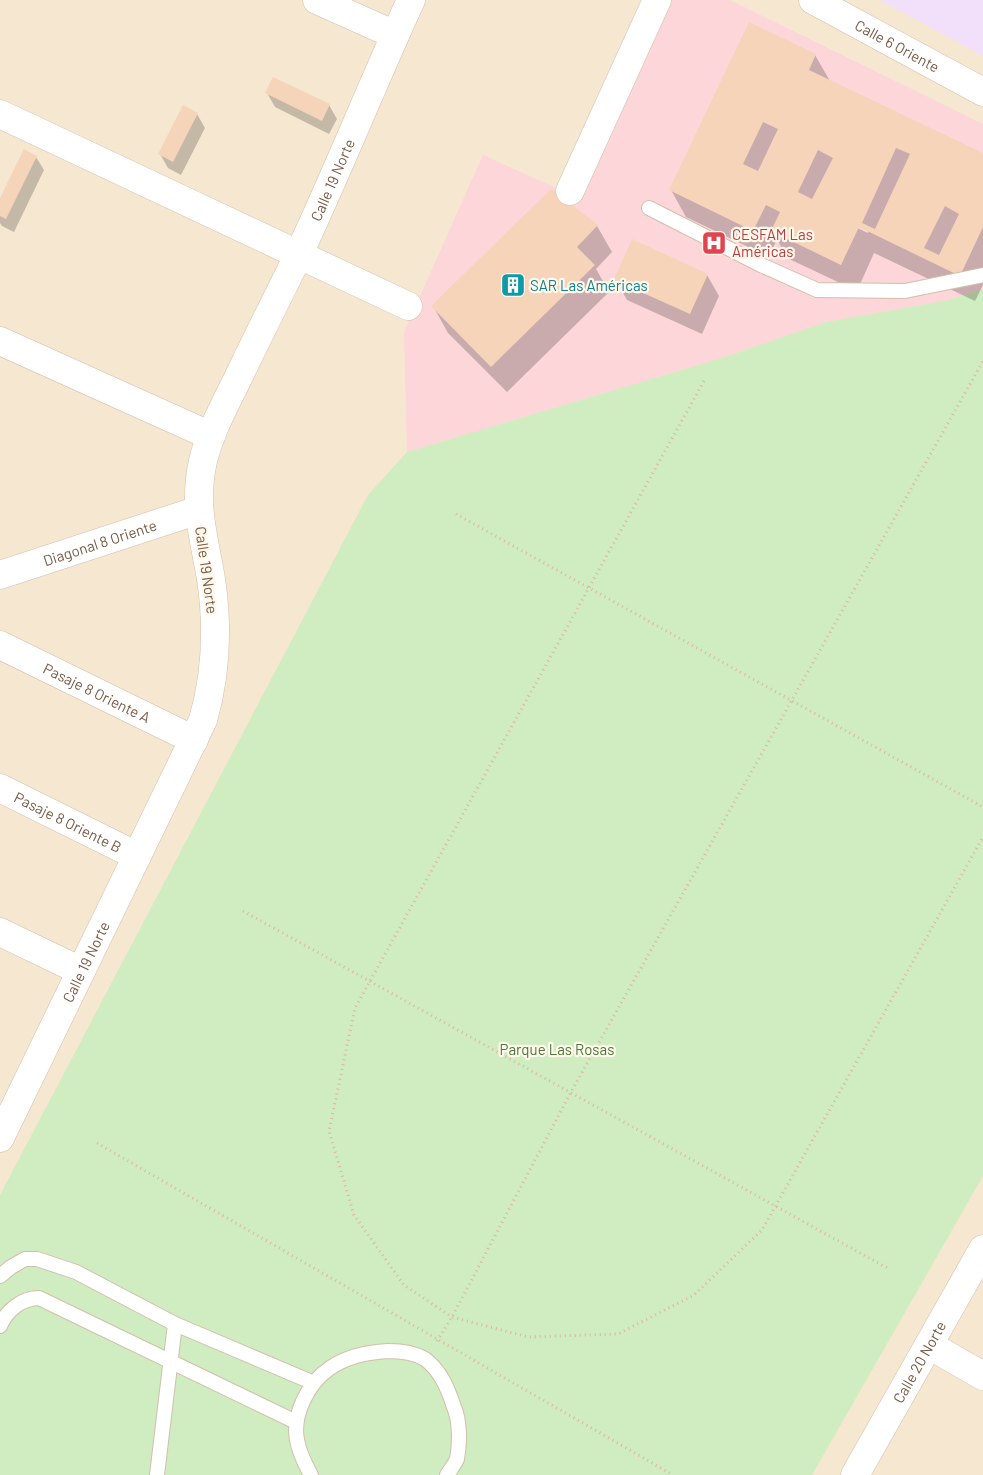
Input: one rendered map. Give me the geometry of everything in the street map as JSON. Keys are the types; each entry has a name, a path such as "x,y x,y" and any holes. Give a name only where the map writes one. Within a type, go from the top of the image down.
{"street":[{"path":"316,0 394,36"},
{"name":"Calle 19 Norte","path":"0,1138 6,1111 81,972 203,720 209,699 215,642 211,582 198,510 203,460 220,415 298,255 411,0"},
{"path":"570,191 657,0"},
{"name":"Calle 6 Oriente","path":"813,0 983,92"},
{"path":"0,114 408,306"},
{"path":"0,341 212,436"},
{"name":"Diagonal 8 Oriente","path":"0,575 198,510"},
{"name":"Pasaje 8 Oriente A","path":"0,644 194,740"},
{"name":"Pasaje 8 Oriente B","path":"0,788 137,856"},
{"path":"0,932 81,972"},
{"name":"Calle 20 Norte","path":"855,1475 983,1249"},
{"path":"929,1345 983,1376"}],"lane":[{"path":"649,208 817,290 905,291 983,275"},
{"path":"0,1276 25,1259 38,1259 76,1272 175,1324 314,1384"},
{"path":"0,1326 4,1317 22,1301 29,1298 39,1298 296,1422"},
{"path":"156,1475 172,1361 175,1324"},
{"path":"311,1475 296,1439 296,1422 303,1400 314,1384 330,1368 370,1352 400,1351 424,1358 446,1382 459,1419 456,1460 447,1475"}],"path":[{"path":"424,1358 452,1317 570,1092 983,361"},
{"path":"704,381 354,1008 329,1131 354,1215 404,1284 452,1317 528,1337 618,1334 694,1295 762,1230 983,837"},
{"path":"456,514 983,807"},
{"path":"242,911 889,1269"},
{"path":"97,1143 673,1475"}],"shaded area":[{"name":"Parque Las Rosas","path":"0,0 983,0 983,1475 0,1475"},
{"name":"CESFAM Las Américas","path":"663,0 730,0 983,124 983,289 949,300 826,322 725,357 407,452 404,332 483,155 574,196"},
{"path":"880,0 983,0 983,56"}],"green space":[{"name":"Parque Las Rosas","path":"983,289 983,1176 812,1475 0,1475 0,1195 368,495 407,452 725,357 826,322 949,300"}],"building":[{"path":"749,22 816,54 809,70 983,153 983,227 960,276 859,227 841,265 771,231 780,212 766,205 753,231 669,190","holes":["763,122 778,129 758,171 743,164","896,148 910,154 875,229 862,223","818,150 833,158 812,199 798,192","945,206 959,214 939,255 924,248"]},
{"path":"273,77 330,104 322,121 265,93"},
{"path":"183,105 198,113 173,162 158,154"},
{"path":"24,149 37,156 6,219 0,216 0,198"},
{"name":"SAR Las Américas","path":"551,189 598,225 577,247 595,265 491,367 431,306"},
{"path":"632,239 708,274 690,314 614,280"}],"place":[{"name":"CESFAM Las Américas","path":"714,243"},
{"name":"SAR Las Américas","path":"513,285"}]}
